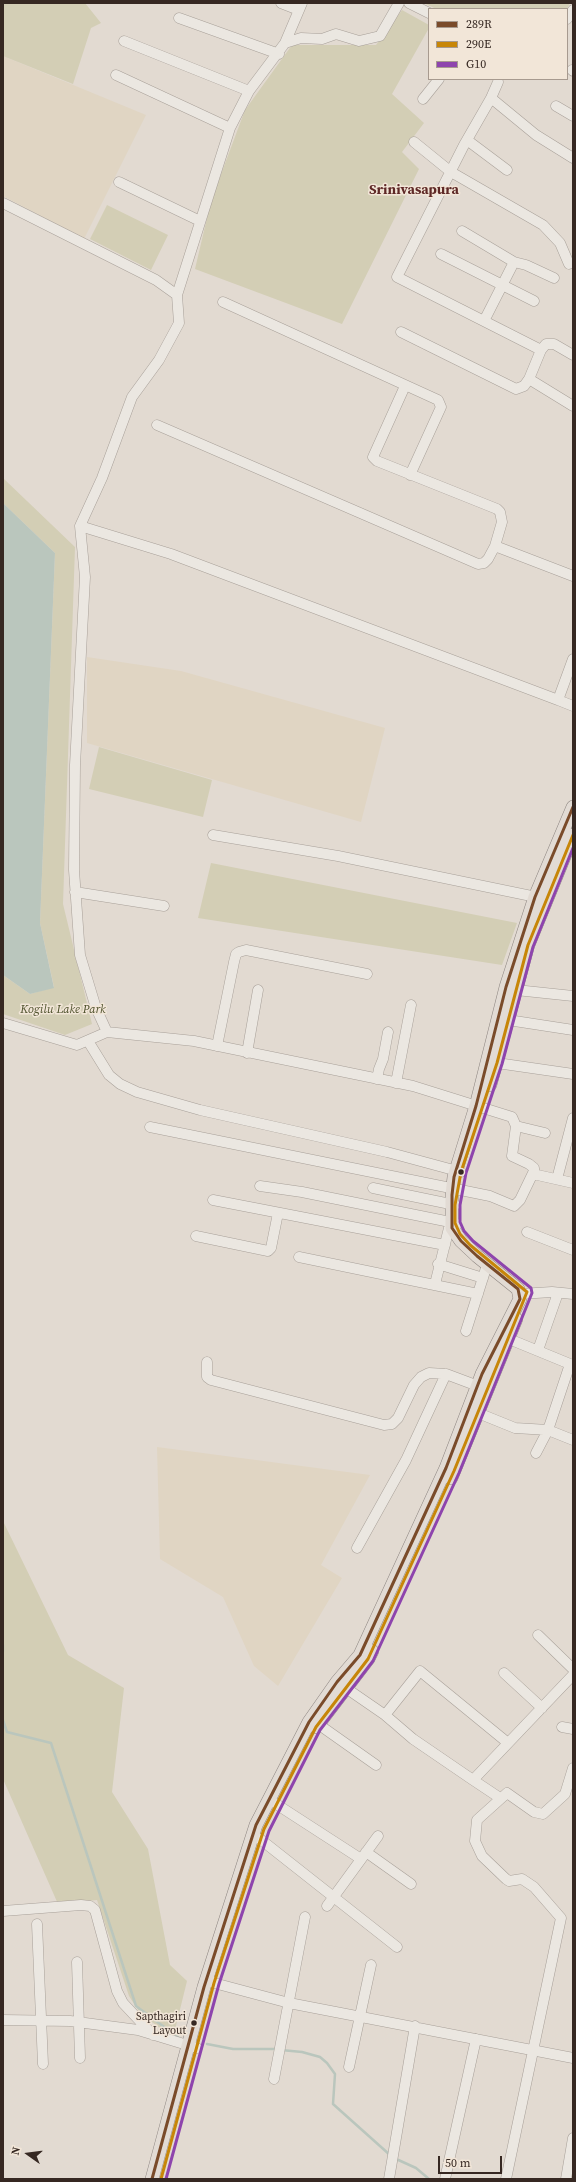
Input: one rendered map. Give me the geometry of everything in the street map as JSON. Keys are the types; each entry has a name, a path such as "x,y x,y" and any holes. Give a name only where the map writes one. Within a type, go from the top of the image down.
{"main road":[{"path":"524,1293 488,1265 462,1241 453,1225 453,1204 459,1172 480,1107 497,1063 528,945 542,898 573,807"},
{"path":"480,1107 506,987 542,898 573,835"},
{"path":"453,1225 470,1245 524,1293"},
{"path":"211,1980 260,1839 276,1804 318,1724 360,1655 446,1468 478,1386 510,1339 524,1293"},
{"path":"152,2179 256,1825 309,1722 341,1685 368,1660 454,1471 478,1413 493,1363 520,1299 524,1293"},
{"path":"161,2179 192,2047"}],"street":[{"path":"107,1032 96,1008 80,955 75,892 75,765 85,577 80,526 102,478 132,397 159,360 179,323 177,295 230,128 249,91 279,54 301,7 281,3"},
{"path":"285,43 301,38 322,39 336,34 359,41 380,36 399,3"},
{"path":"409,3 428,12"},
{"path":"179,18 279,54"},
{"path":"124,41 249,91"},
{"path":"116,75 230,128"},
{"path":"423,99 438,80"},
{"path":"499,80 492,98 467,140 397,277 541,350"},
{"path":"492,98 536,135 573,158"},
{"path":"556,106 573,116"},
{"path":"467,140 507,170"},
{"path":"414,142 451,172 543,225 560,243 569,264"},
{"path":"119,182 200,221"},
{"path":"3,203 156,280 177,295"},
{"path":"462,231 514,262 526,264 554,278"},
{"path":"442,254 534,301"},
{"path":"484,321 514,262"},
{"path":"223,302 438,400 441,407 410,475"},
{"path":"401,332 516,389 524,386 529,379 541,350 550,343 573,355"},
{"path":"529,379 573,406"},
{"path":"157,425 478,564 484,563 488,559 494,546 502,522 500,512 497,509 410,475 377,461 373,457 405,386"},
{"path":"80,526 171,554 573,706"},
{"path":"494,546 573,576"},
{"path":"558,700 573,659"},
{"path":"213,835 338,856 542,898"},
{"path":"75,892 164,906"},
{"path":"217,1046 234,962 236,954 239,952 246,950 367,974"},
{"path":"247,1053 258,990"},
{"path":"516,990 573,996"},
{"path":"396,1083 411,1005"},
{"path":"508,1020 573,1030"},
{"path":"3,1023 77,1045 107,1032 194,1041 414,1086 512,1117 516,1126 512,1156 534,1168 533,1174 520,1200 514,1206 490,1196 455,1188 150,1127"},
{"path":"377,1079 383,1059 388,1032"},
{"path":"88,1041 108,1075 120,1084 137,1092 200,1110 387,1152 459,1172"},
{"path":"497,1063 573,1074"},
{"path":"557,1179 573,1118"},
{"path":"516,1126 545,1133"},
{"path":"533,1174 573,1183"},
{"path":"260,1186 302,1192 453,1225"},
{"path":"373,1188 453,1204"},
{"path":"214,1200 445,1245"},
{"path":"196,1236 268,1251 271,1248 278,1213"},
{"path":"435,1284 438,1264 449,1228 453,1225"},
{"path":"527,1232 573,1250"},
{"path":"299,1257 478,1294"},
{"path":"438,1264 483,1278"},
{"path":"466,1331 488,1265"},
{"path":"524,1293 558,1293 572,1291"},
{"path":"538,1350 558,1293"},
{"path":"510,1339 572,1365 548,1430 536,1453"},
{"path":"207,1362 207,1377 211,1380 384,1426 392,1424 398,1418 414,1385 421,1377 429,1373 446,1374 478,1386"},
{"path":"357,1548 406,1460 446,1374"},
{"path":"478,1413 515,1428 548,1430 573,1440"},
{"path":"538,1635 573,1669"},
{"path":"385,1716 420,1671 508,1743"},
{"path":"504,1673 542,1708"},
{"path":"473,1780 573,1675"},
{"path":"341,1685 413,1738 500,1798"},
{"path":"318,1724 376,1765"},
{"path":"562,1727 573,1729"},
{"path":"506,2179 561,1918 534,1887 522,1879 509,1881 482,1856 474,1842 477,1820 504,1794 510,1794 534,1812 543,1814 565,1794 573,1771"},
{"path":"276,1804 411,1884"},
{"path":"327,1906 378,1836"},
{"path":"260,1839 397,1947"},
{"path":"3,1911 81,1905 90,1906 95,1910 117,1991 123,2003 153,2035"},
{"path":"274,2079 305,1917"},
{"path":"37,1924 43,2064"},
{"path":"77,1962 80,2058"},
{"path":"349,2067 371,1965"},
{"path":"211,1980 289,2003 415,2026 573,2058"},
{"path":"3,2020 78,2022 138,2030 192,2047"},
{"path":"389,2179 415,2026"},
{"path":"445,2179 476,2039"},
{"path":"566,2179 573,2138"}],"shaded area":[{"path":"3,56 146,115 84,239 3,196"},
{"path":"3,503 55,553 40,923 54,988 30,994 3,975"},
{"path":"87,657 181,671 385,728 361,822 87,743"},
{"path":"157,1447 370,1475 321,1565 342,1578 278,1686 254,1666 223,1597 160,1559"}],"green space":[{"path":"3,3 85,3 101,23 91,28 73,84 3,56"},
{"path":"424,3 570,3 568,8 434,8"},
{"path":"402,10 428,24 428,30 392,94 424,123 402,152 419,169 342,324 195,269 211,201 245,110 292,45 376,45"},
{"path":"107,205 168,235 151,270 90,239"},
{"name":"Kogilu Lake Park","path":"3,478 75,547 63,904 92,1024 65,1035 3,1014 3,975 30,994 54,987 40,923 55,553 3,503"},
{"path":"99,747 212,780 203,817 89,789"},
{"path":"211,863 517,923 502,965 198,918"},
{"path":"3,1521 68,1655 124,1688 112,1792 148,1849 170,1965 187,1981 173,2038 140,2013 129,1996 97,1900 58,1904 3,1779"}],"waterway":[{"path":"3,1645 3,1651"},
{"path":"3,1720 7,1732 51,1743 136,2006 179,2038"},
{"path":"207,2044 233,2049 276,2049"},
{"path":"281,2050 302,2052 320,2057 327,2063 335,2074 333,2104 390,2155"},
{"path":"394,2158 416,2168 429,2179"}],"transit line":[{"name":"289R","path":"152,2179 204,1987 256,1825 309,1722 337,1682 360,1655 446,1468 482,1374 520,1299 518,1289 477,1256 461,1241 452,1228 452,1195 454,1177 476,1106 506,987 535,897 573,807"},
{"name":"290E","path":"161,2179 214,1983 264,1829 316,1727 368,1659 454,1471 527,1292 470,1245 460,1234 455,1223 455,1205 461,1172 497,1063 528,945 573,835"},
{"name":"G10","path":"166,2179 219,1984 269,1831 320,1730 373,1661 459,1473 532,1293 531,1288 473,1241 464,1231 460,1222 460,1205 466,1173 502,1064 533,947 573,848"}],"place":[{"name":"Sapthagiri Layout","path":"194,2023"}],"district":[{"name":"Srinivasapura","path":"414,190"}]}
